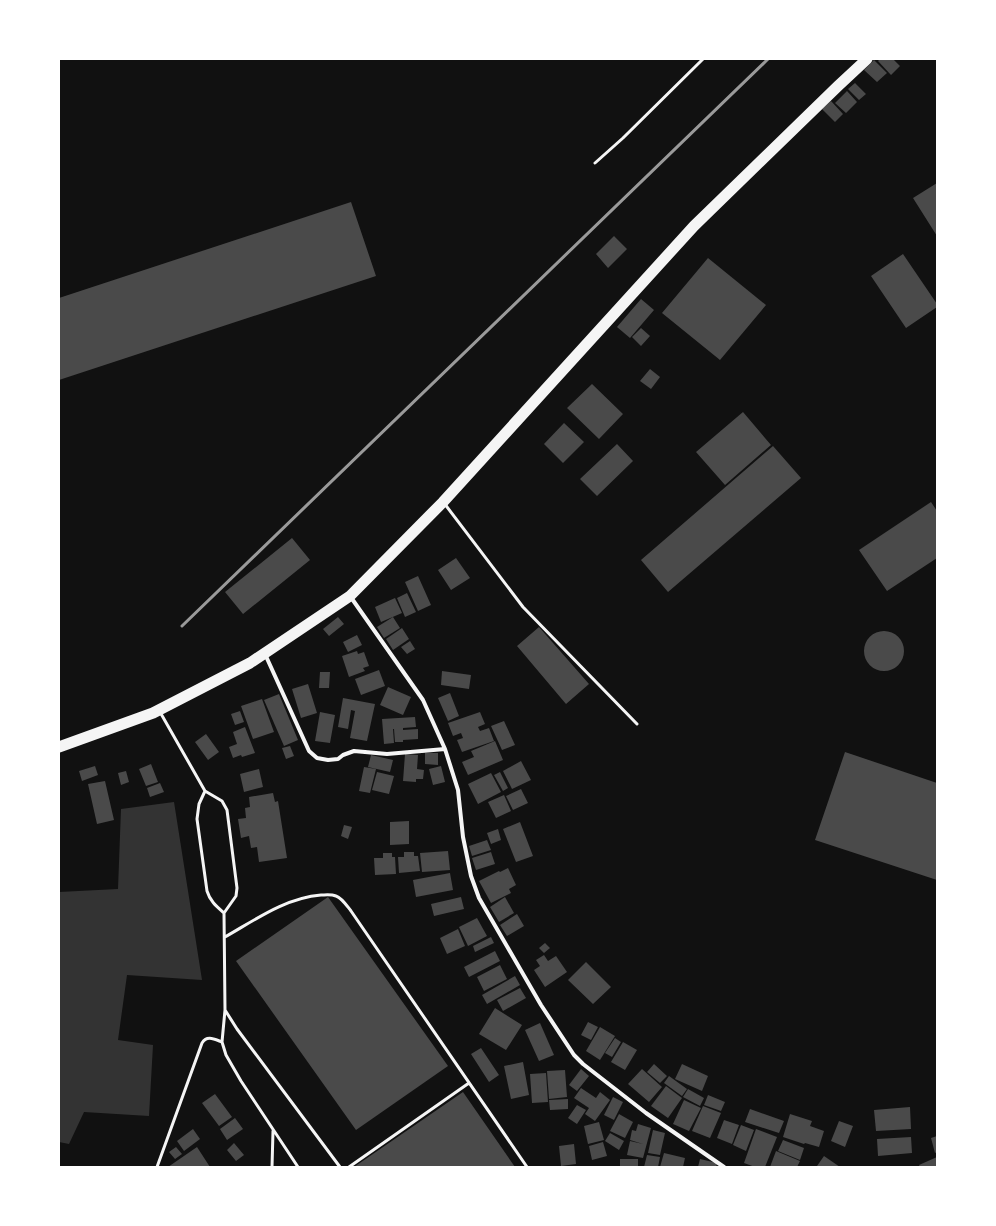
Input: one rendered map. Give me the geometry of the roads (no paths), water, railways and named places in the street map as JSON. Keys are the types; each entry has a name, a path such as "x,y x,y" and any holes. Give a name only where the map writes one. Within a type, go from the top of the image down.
{"highway":[{"path":"59,747 159,710 250,663 350,596 443,502 694,226 867,59"}],"street":[{"path":"350,596 423,700 445,749 456,779 463,837 474,886 541,1006 574,1055 583,1064 640,1108 724,1167"},
{"path":"265,653 309,751 317,758 328,760 338,759 343,755 354,751 387,754 445,749"}],"lane":[{"path":"595,163 623,138 703,59"},
{"path":"443,502 523,607 638,724"},
{"path":"159,710 205,791 222,801 227,810 237,888 236,896 224,913 225,1010 222,1042 226,1055 241,1081 298,1167"},
{"path":"205,791 199,804 197,819 207,891 214,905 224,913"},
{"path":"225,937 272,910 289,903 316,896 336,896 351,911 527,1167"},
{"path":"225,1010 237,1029 340,1167"},
{"path":"157,1167 202,1043 208,1038 222,1042"},
{"path":"349,1167 469,1084"},
{"path":"272,1167 274,1130"}],"railway":[{"path":"182,626 768,59"}]}
